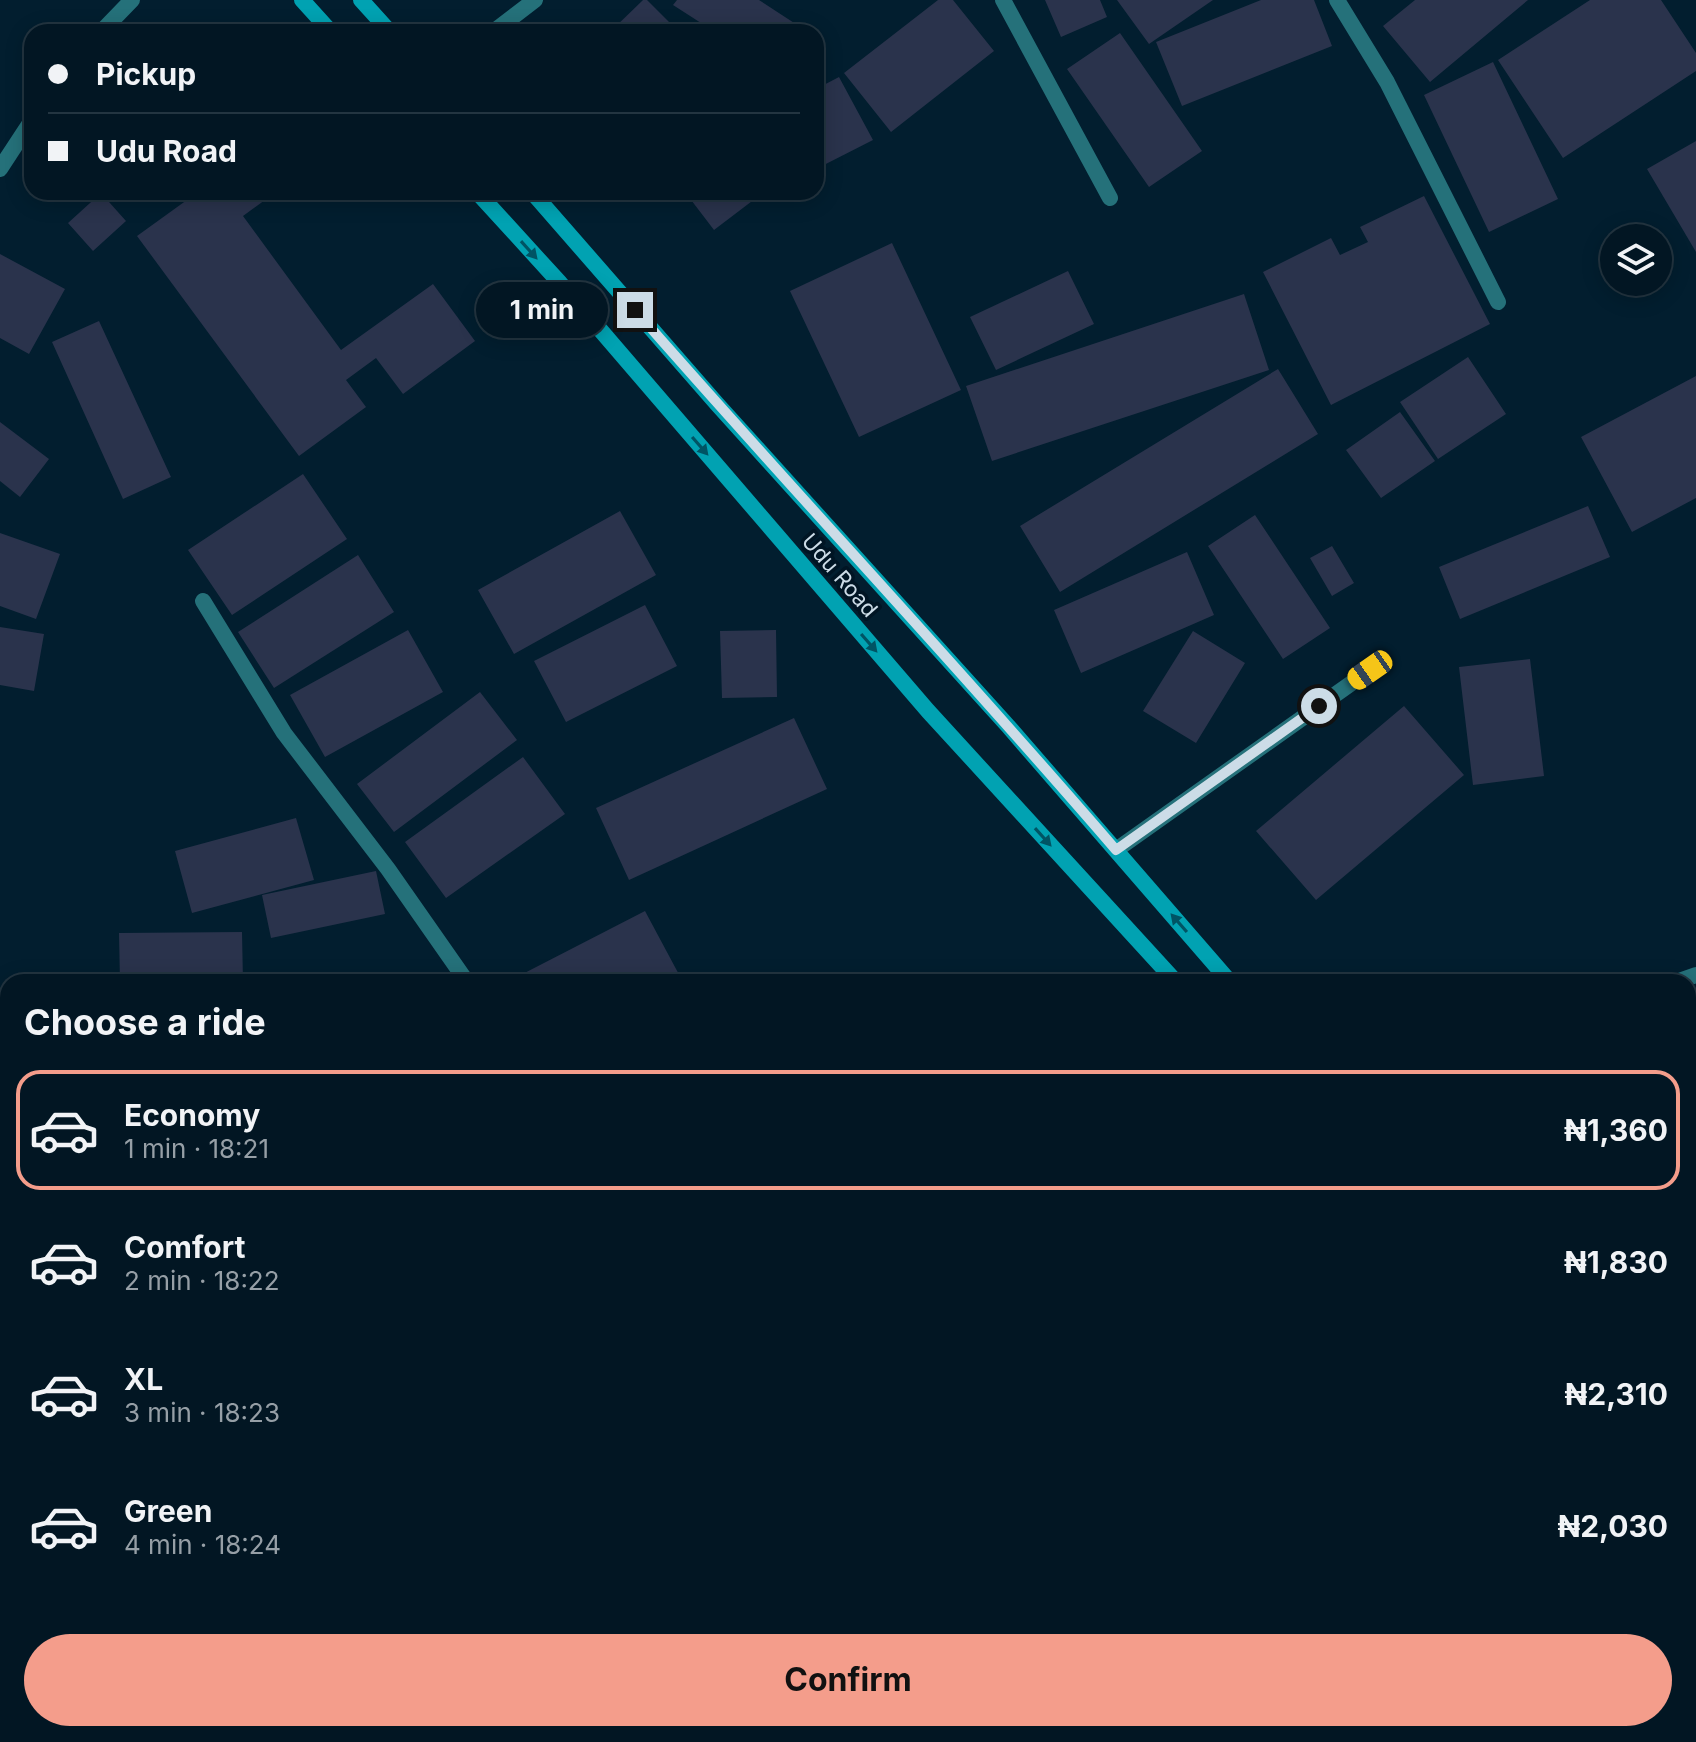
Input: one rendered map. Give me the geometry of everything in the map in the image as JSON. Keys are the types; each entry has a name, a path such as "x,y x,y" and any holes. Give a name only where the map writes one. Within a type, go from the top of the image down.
{"main road":[{"path":"302,0 324,24"},
{"path":"361,0 383,24"},
{"name":"Udu Road","path":"484,200 560,283 928,711 1169,974"},
{"name":"Udu Road","path":"539,200 717,404 1008,726 1223,974"}],"street":[{"path":"109,24 132,0"},
{"path":"504,24 535,0"},
{"path":"1003,0 1110,198"},
{"path":"1337,0 1387,82 1498,302"},
{"path":"0,169 24,132"},
{"path":"203,601 284,733 388,869 461,974"},
{"path":"1116,850 1370,670"}],"building":[{"path":"643,0 647,0 671,24 618,24"},
{"path":"677,0 759,0 796,24 703,24 673,5"},
{"path":"938,0 953,0 994,51 891,132 844,73"},
{"path":"1045,0 1100,0 1107,17 1061,37"},
{"path":"1117,0 1213,0 1149,44"},
{"path":"1261,0 1314,0 1332,46 1182,106 1156,42"},
{"path":"1415,0 1528,0 1430,82 1383,26"},
{"path":"1590,0 1661,0 1696,53 1696,71 1563,158 1498,60"},
{"path":"1120,33 1202,151 1149,187 1067,69"},
{"path":"1493,62 1558,199 1489,232 1424,95"},
{"path":"839,77 873,140 824,165 824,85"},
{"path":"1696,141 1696,252 1647,169"},
{"path":"1424,196 1490,324 1331,405 1263,272 1331,238 1340,255 1368,242 1360,227"},
{"path":"93,200 107,200 126,221 93,251 68,223"},
{"path":"187,200 265,200 243,216 341,350 433,284 475,341 403,394 376,358 346,380 366,407 299,456 137,236"},
{"path":"691,200 753,200 714,230"},
{"path":"892,243 961,390 859,437 790,291"},
{"path":"0,254 65,289 29,354 0,338"},
{"path":"1068,271 1094,324 996,370 970,317"},
{"path":"1244,294 1269,370 992,461 966,386"},
{"path":"99,321 171,477 123,499 52,342"},
{"path":"1468,357 1506,414 1438,459 1400,402"},
{"path":"1278,369 1318,434 1060,592 1020,526"},
{"path":"1696,376 1696,498 1632,532 1581,437"},
{"path":"1400,412 1435,461 1381,498 1346,450"},
{"path":"0,422 49,459 20,497 0,481"},
{"path":"303,474 347,539 232,615 188,550"},
{"path":"1588,506 1610,557 1460,619 1439,567"},
{"path":"620,511 656,575 514,654 478,590"},
{"path":"1255,515 1330,628 1283,659 1208,546"},
{"path":"0,533 60,554 36,619 0,606"},
{"path":"1332,546 1354,583 1332,596 1310,558"},
{"path":"1187,552 1214,615 1081,673 1054,610"},
{"path":"358,555 394,612 274,688 238,632"},
{"path":"645,605 677,666 566,722 534,661"},
{"path":"0,627 44,634 34,691 0,685"},
{"path":"408,630 443,692 325,757 290,695"},
{"path":"776,630 777,697 722,698 720,631"},
{"path":"1193,631 1245,663 1196,743 1143,711"},
{"path":"1530,659 1544,776 1473,785 1459,667"},
{"path":"480,692 517,740 394,832 357,784"},
{"path":"1404,706 1464,775 1316,900 1256,831"},
{"path":"794,718 827,789 629,880 596,808"},
{"path":"523,757 565,814 446,898 405,842"},
{"path":"296,818 314,880 192,913 175,851"},
{"path":"376,871 385,914 271,938 262,895"},
{"path":"645,911 679,974 523,974"},
{"path":"242,932 243,974 120,974 119,933"}],"route":[{"path":"635,310 1116,850 1319,706"}]}
